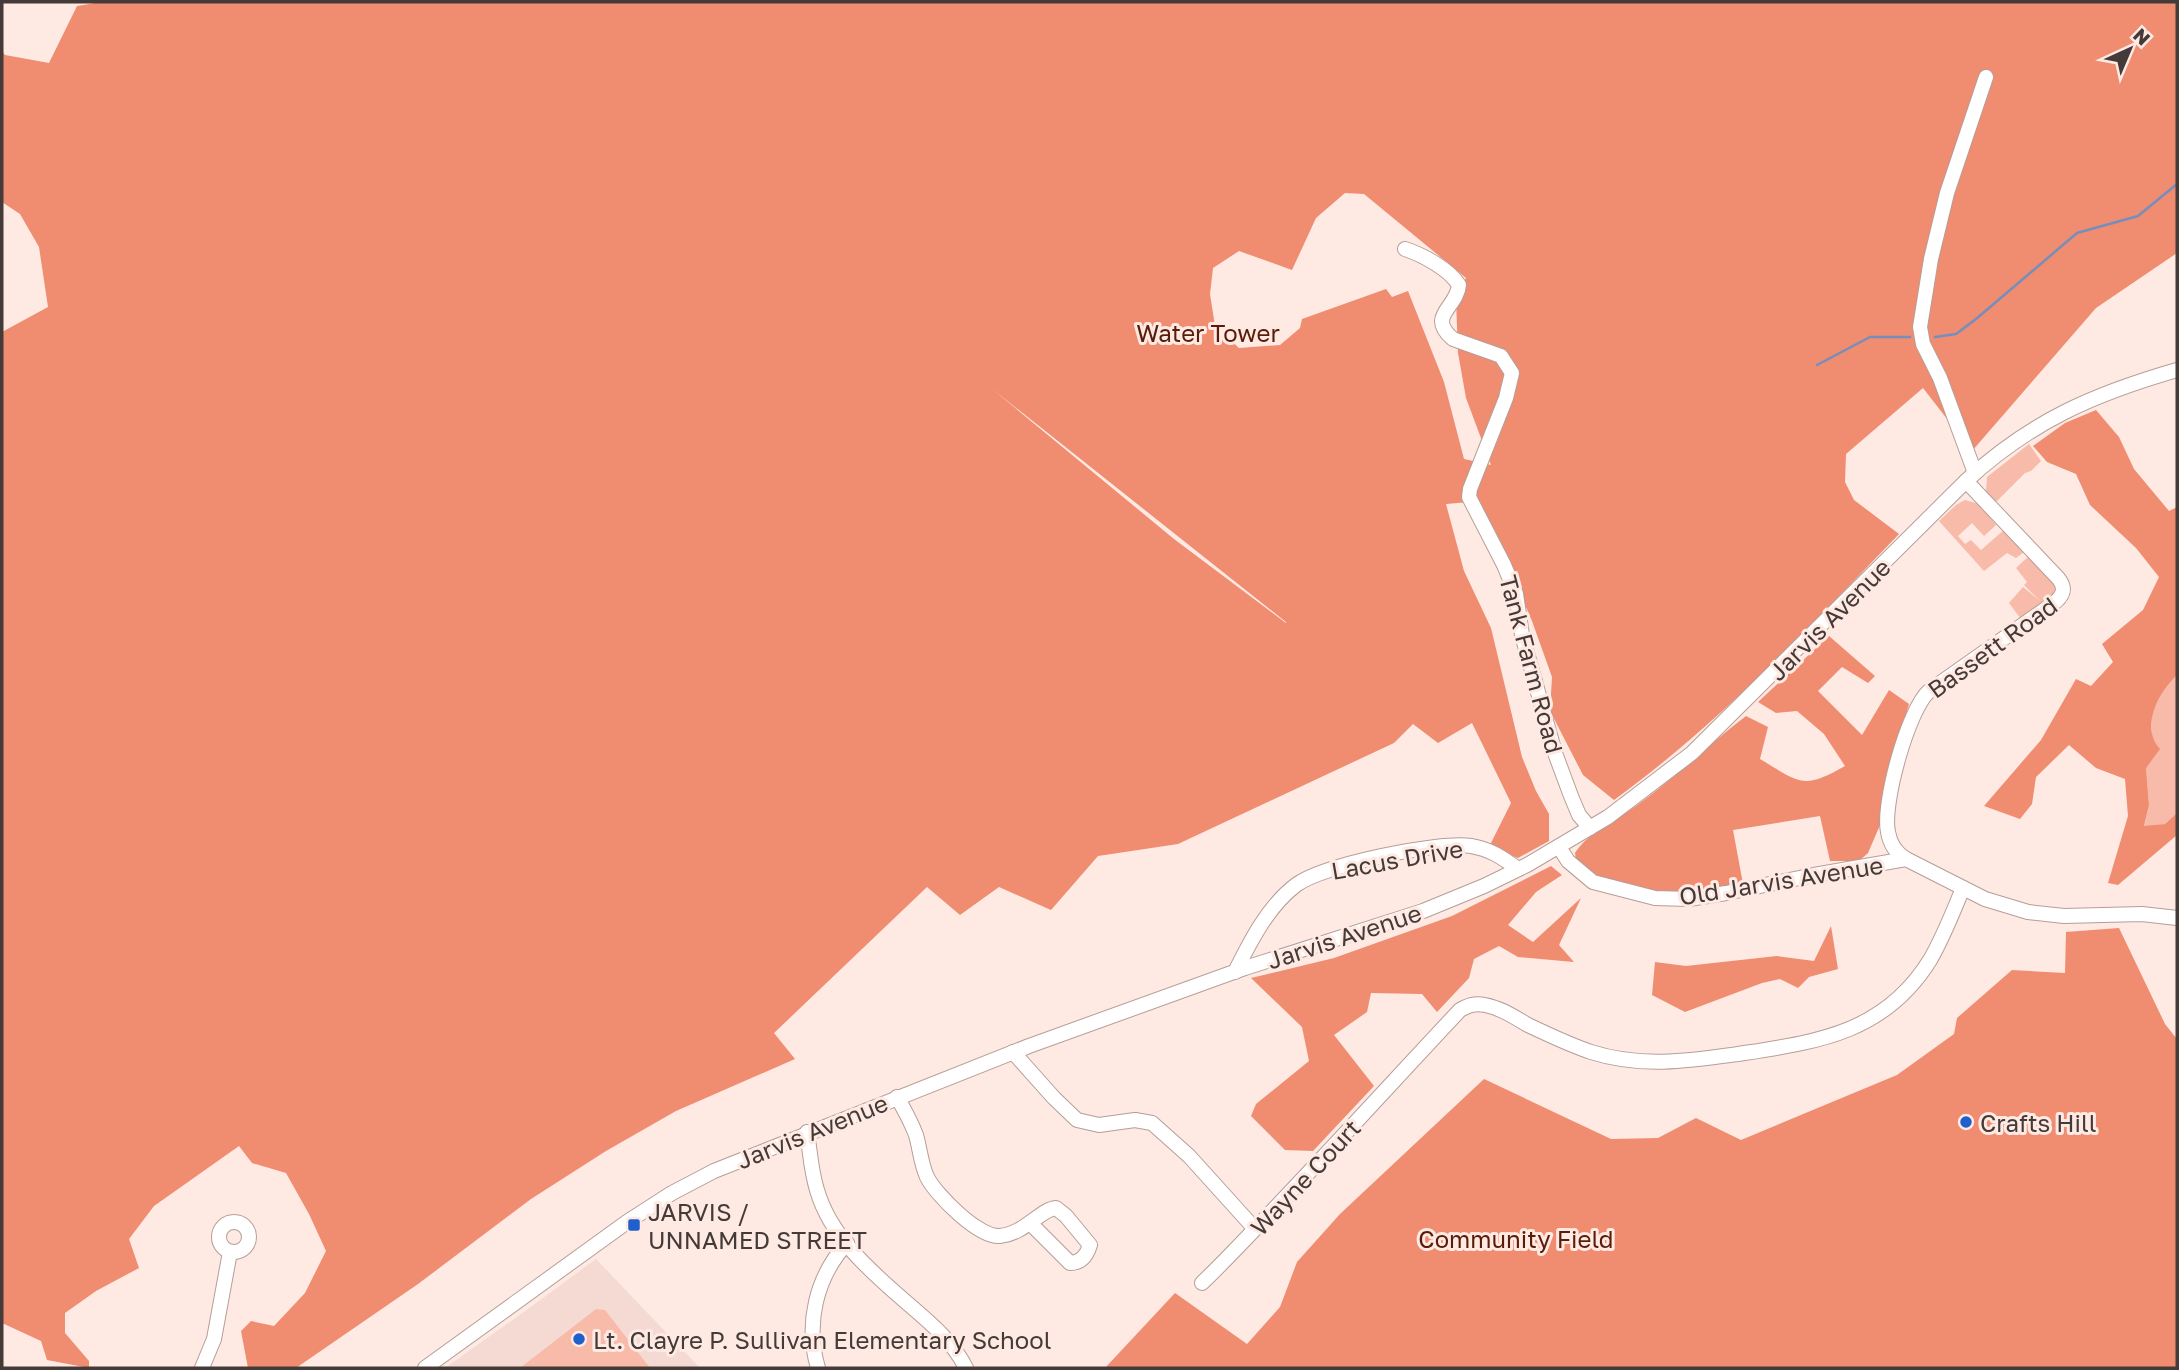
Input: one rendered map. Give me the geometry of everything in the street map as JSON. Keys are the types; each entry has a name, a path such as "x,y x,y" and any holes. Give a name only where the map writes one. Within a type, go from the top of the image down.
{"street":[{"path":"1970,477 1940,378 1923,344 1920,327 1931,259 1947,192 1986,77"},
{"name":"Tank Farm Road","path":"1405,249 1421,255 1459,285 1457,295 1441,319 1447,335 1452,340 1501,356 1511,373 1506,398 1469,497 1516,594 1522,635 1555,752 1574,804 1590,828"},
{"name":"Jarvis Avenue","path":"425,1368 608,1235 659,1201 714,1171 1013,1052 1234,972 1401,919 1475,890 1559,847 1648,788 1698,748 1970,477 2022,437 2068,409 2123,386 2177,370"},
{"name":"Bassett Road","path":"1906,859 1894,848 1888,836 1888,803 1896,770 1920,701 1929,691 2054,603 2064,590 2058,578 1970,477"},
{"name":"Lacus Drive","path":"1234,972 1259,928 1280,901 1294,886 1319,873 1359,861 1460,845 1485,849 1518,869"},
{"name":"Old Jarvis Avenue","path":"1559,847 1568,861 1593,881 1655,898 1689,899 1906,859 2004,906 2039,914 2142,914 2177,918"},
{"name":"Wayne Court","path":"1202,1283 1230,1257 1460,1010 1474,1004 1500,1009 1558,1039 1589,1051 1642,1063 1712,1058 1796,1045 1837,1035 1880,1014 1913,982 1935,951 1963,888"},
{"path":"1013,1052 1077,1121 1098,1125 1135,1120 1152,1123 1189,1156 1255,1229"},
{"path":"897,1097 915,1133 927,1176 949,1205 990,1236 1007,1235 1031,1224"},
{"path":"807,1132 813,1172 823,1207 847,1243 885,1283 945,1336 966,1368"},
{"path":"818,1368 811,1338 816,1300 825,1276 847,1243"},
{"path":"202,1368 214,1339 230,1252"}],"shaded area":[{"path":"2029,444 2041,461 1995,503 1986,491 1987,477"},
{"path":"1965,500 1979,504 1996,525 1984,536 1972,523 1958,536 1965,544 1971,540 1981,550 2004,530 2024,552 2016,558 2007,553 1984,571 1939,521"},
{"path":"2029,556 2051,579 2055,594 2021,619 2009,603 2023,587 2040,601 2024,585 2027,582 2016,568"},
{"path":"2177,675 2177,813 2165,824 2144,827 2149,805 2146,768 2152,741 2151,713 2168,683"},
{"name":"Lt. Clayre P. Sullivan Elementary School","path":"596,1259 700,1368 445,1368 528,1309"},
{"path":"596,1309 605,1310 650,1368 520,1368"}],"green space":[{"name":"Water Tower","path":"102,2 2177,2 2177,253 2096,308 1972,451 1923,388 1846,454 1845,482 1854,500 1899,534 1727,707 1653,771 1614,800 1583,775 1550,711 1552,677 1532,621 1480,501 1446,504 1464,571 1491,628 1522,757 1549,814 1549,841 1518,858 1489,847 1511,803 1472,723 1438,743 1413,724 1394,743 1178,844 1098,856 1051,910 999,887 960,915 927,887 774,1033 795,1059 676,1111 606,1151 531,1199 418,1284 296,1368 248,1368 241,1331 251,1321 274,1326 305,1293 326,1251 286,1173 252,1163 239,1146 154,1206 129,1239 139,1268 96,1291 65,1313 65,1333 89,1361 89,1368 47,1360 41,1341 2,1323 2,332 48,307 39,247 20,214 2,202 2,51 5,55 49,63 77,6","holes":["1345,193 1364,194 1466,278 1456,299 1458,353 1466,398 1491,465 1464,459 1444,382 1408,291 1392,297 1386,289 1302,319 1300,328 1280,345 1239,348 1215,326 1210,294 1213,268 1239,251 1292,270 1316,218","991,388 1286,622 1286,623 1174,539"]},
{"path":"2096,410 2119,437 2134,469 2169,511 2177,507 2177,675 2154,710 2152,731 2160,749 2146,768 2149,805 2144,826 2165,824 2177,813 2177,835 2118,885 2108,883 2128,816 2125,779 2096,768 2069,745 2036,777 2032,804 2020,819 1984,806 2041,740 2076,679 2091,686 2113,662 2102,644 2143,610 2159,577 2136,548 2090,505 2076,474 2047,462 2033,446 2065,423"},
{"path":"1829,636 1875,676 1868,683 1842,667 1818,691 1862,735 1889,690 1909,704 1892,763 1880,825 1868,853 1859,861 1830,861 1820,816 1733,830 1743,884 1724,889 1667,895 1594,878 1577,866 1575,853 1588,838 1654,793 1746,716 1768,727 1760,759 1784,774 1810,781 1845,766 1824,734 1797,711 1776,713 1758,702"},
{"path":"1551,866 1562,875 1536,892 1508,925 1533,942 1581,898 1559,945 1574,962 1518,957 1499,946 1474,959 1469,978 1437,1012 1422,994 1371,993 1367,1012 1334,1035 1374,1086 1313,1151 1285,1150 1251,1116 1256,1104 1309,1061 1302,1027 1251,978 1334,958 1452,916"},
{"path":"1831,926 1838,969 1809,977 1798,988 1780,979 1762,983 1685,1012 1652,995 1655,962 1686,966 1777,956 1814,961"},
{"name":"Community Field","path":"2119,928 2165,1024 2177,1039 2177,1368 1105,1368 1175,1293 1247,1344 1280,1307 1297,1262 1340,1214 1484,1079 1611,1139 1658,1138 1696,1118 1741,1140 1897,1075 1954,1034 1957,1018 2012,970 2065,973 2066,932"}],"waterway":[{"path":"1935,337 1956,334 2077,233 2138,216 2177,184"},
{"path":"1817,365 1870,337 1910,337"}],"place":[{"name":"Crafts Hill","path":"1966,1122"},
{"name":"JARVIS / UNNAMED STREET","path":"634,1225"},
{"name":"Lt. Clayre P. Sullivan Elementary School","path":"579,1339"}]}
